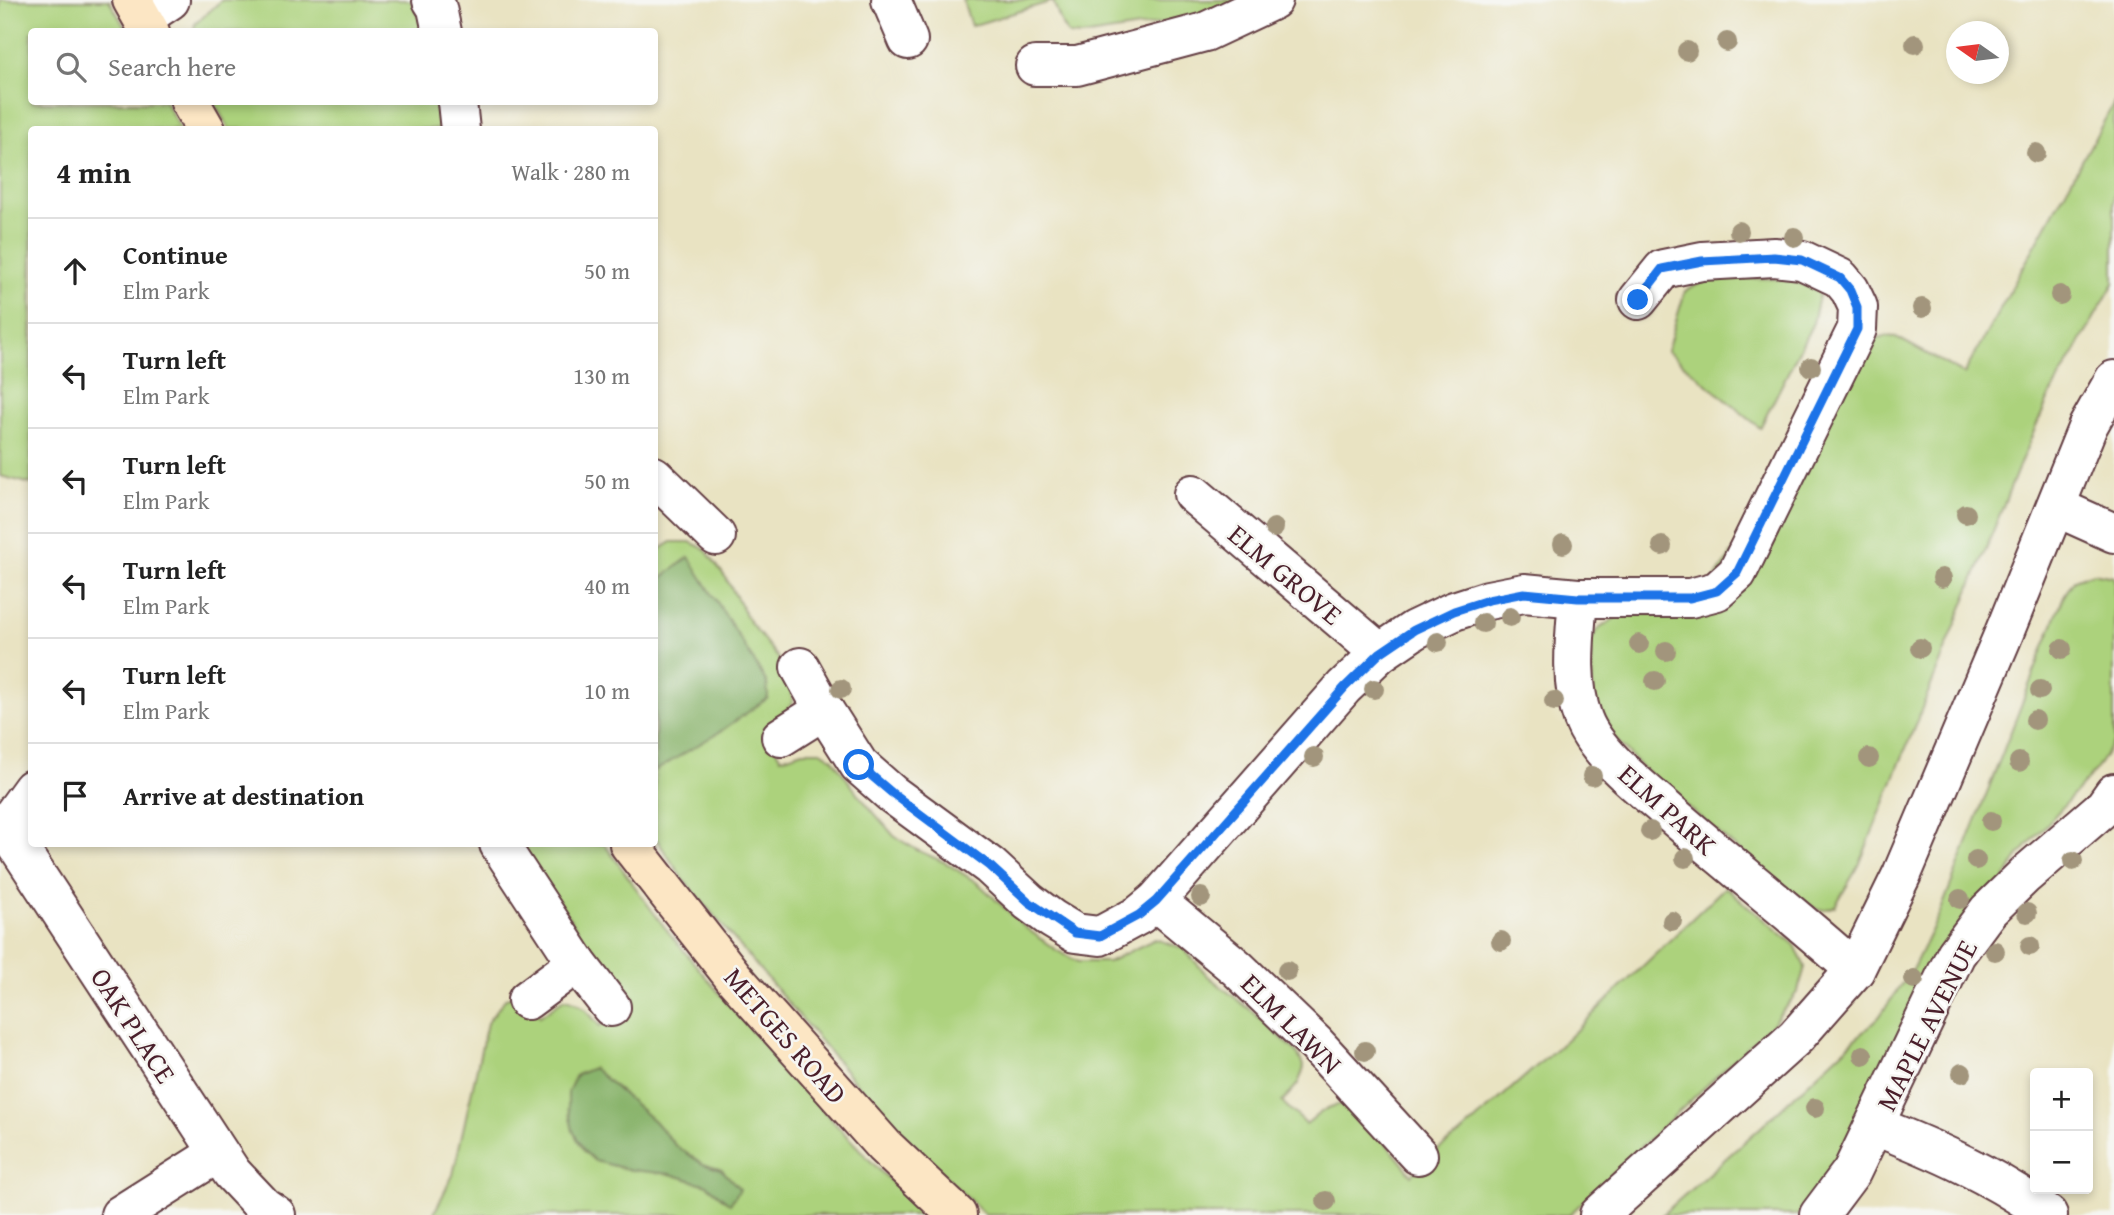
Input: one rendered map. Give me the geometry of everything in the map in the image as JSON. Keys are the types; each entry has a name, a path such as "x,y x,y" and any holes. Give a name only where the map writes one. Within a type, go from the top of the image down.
{"street":[{"path":"432,0 437,8 441,28"},
{"path":"891,0 908,40"},
{"path":"1035,66 1077,66 1205,32 1273,0"},
{"path":"192,105 204,126"},
{"path":"457,105 460,126"},
{"path":"800,667 859,765 990,866 1029,902 1075,933 1100,936 1139,915 1156,901 1309,726 1380,653 1414,630 1454,611 1488,600 1524,593 1578,598 1690,598 1717,591 1737,573 1857,329 1857,307 1850,290 1840,278 1802,260 1774,257 1702,261 1662,269 1638,300"},
{"path":"1599,1215 1796,1037 1856,970 1902,874 2088,426 2114,380"},
{"path":"658,480 716,536"},
{"name":"ELM GROVE","path":"1194,494 1380,653"},
{"path":"2056,507 2114,533"},
{"name":"ELM PARK","path":"1578,598 1575,688 1584,721 1599,746 1680,822 1856,970"},
{"path":"781,737 824,710"},
{"name":"MAPLE AVENUE","path":"1819,1215 1852,1171 1956,954 1988,911 2104,807 2114,793"},
{"path":"1,828 28,794"},
{"name":"OAK PLACE","path":"1,828 11,836 232,1173 263,1206 276,1215"},
{"path":"501,847 577,963 611,1007"},
{"name":"METGES ROAD","path":"631,847 735,979 884,1146 957,1215"},
{"name":"ELM LAWN","path":"1156,901 1237,968 1316,1044 1418,1155"},
{"path":"527,1000 577,963"},
{"path":"1875,1126 1946,1154 2022,1196 2048,1215"},
{"path":"120,1215 218,1153"}],"green space":[{"path":"0,0 109,0 125,28 28,28 28,105 167,105 178,126 28,126 28,483 0,476"},
{"path":"222,0 410,0 417,10 421,28 194,28 195,24"},
{"path":"963,0 1240,0 1209,16 1082,36 1069,35 1053,1 971,26"},
{"path":"2114,103 2114,283 2050,395 2024,454 1859,865 1835,906 1824,910 1813,907 1778,884 1638,764 1613,736 1600,714 1593,692 1590,645 1596,631 1621,614 1692,613 1874,339 1896,337 1964,374"},
{"path":"216,105 435,105 439,126 227,126"},
{"path":"1739,278 1791,281 1820,292 1813,323 1760,428 1667,351 1685,291 1705,281"},
{"path":"672,542 690,542 705,549 726,578 749,621 786,668 792,686 792,703 782,717 764,729 781,758 803,751 821,751 832,758 857,793 894,836 979,884 1026,928 1078,962 1108,962 1155,939 1183,948 1208,976 1297,1052 1304,1068 1298,1084 1282,1102 1306,1124 1329,1107 1346,1107 1366,1122 1412,1175 1429,1156 1459,1135 1566,1040 1725,887 1795,945 1805,967 1798,991 1772,1024 1569,1215 985,1215 883,1115 683,879 658,842 658,551"},
{"path":"689,557 767,683 768,698 721,731 658,769 658,581"},
{"path":"2093,573 2114,577 2114,741 2096,770 2019,855 1818,1188 1798,1215 1662,1215 1879,1017 1913,968 1939,915 2064,596 2074,580"},
{"path":"522,847 606,847 670,934 731,1007 825,1113 924,1215 433,1215 453,1175 487,1023 506,998 523,992 540,1016 564,999 570,1000 584,1009 600,1026 621,1009 587,944"},
{"path":"593,1068 654,1121 675,1145 703,1164 722,1170 740,1189 730,1204 707,1185 670,1174 631,1170 595,1161 584,1151 573,1131 568,1092 576,1075"}],"route":[{"path":"859,765 990,866 1052,919 1075,933 1100,936 1139,915 1156,901 1345,687 1380,653 1414,630 1454,611 1488,600 1524,593 1578,598 1690,598 1717,591 1737,573 1802,442 1857,329 1857,307 1850,290 1840,278 1802,260 1774,257 1702,261 1662,269 1638,300"}]}
